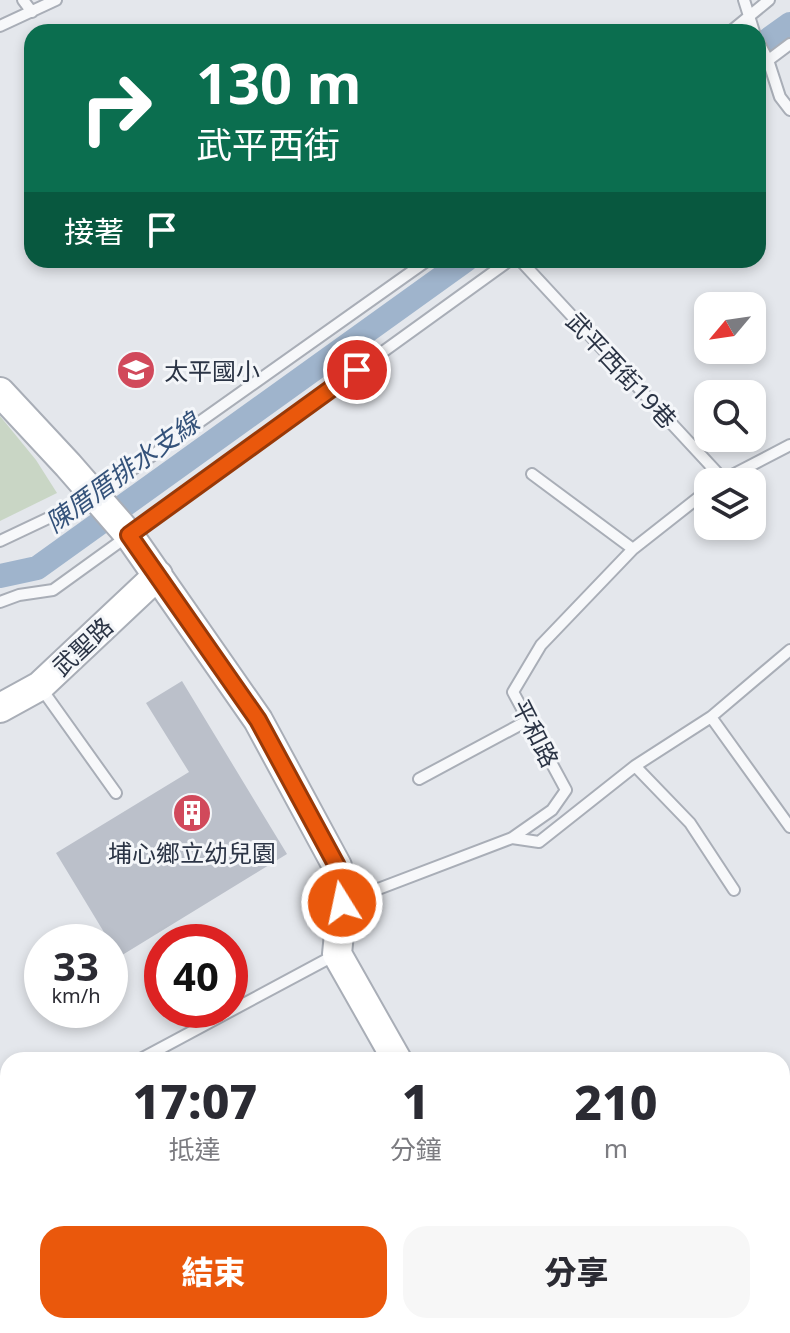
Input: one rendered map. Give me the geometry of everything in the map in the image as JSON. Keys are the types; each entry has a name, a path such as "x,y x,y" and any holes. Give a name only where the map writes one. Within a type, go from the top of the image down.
{"street":[{"path":"0,392 129,535 258,720 337,866 342,903 337,954 392,1052"},
{"name":"武聖路","path":"0,708 40,686 158,575"}],"lane":[{"path":"23,0 32,12"},
{"path":"0,26 56,0"},
{"path":"744,0 751,24"},
{"path":"751,24 769,0"},
{"path":"790,44 766,57 780,97 790,110"},
{"path":"0,541 95,496 417,268"},
{"path":"0,602 19,595 53,590 499,268"},
{"name":"武平西街19巷","path":"527,268 709,468"},
{"path":"746,468 790,445"},
{"path":"532,474 633,549"},
{"name":"平和路","path":"342,903 512,838 552,810 566,790 513,692 541,645 633,549 694,501"},
{"name":"平和路","path":"512,838 539,842 635,766 711,717 790,650"},
{"path":"40,686 116,793"},
{"path":"711,717 790,827"},
{"path":"419,779 527,721"},
{"path":"635,766 690,823 734,890"},
{"path":"154,1052 337,954"}],"green space":[{"path":"0,416 36,460 57,493 0,521"}],"building":[{"name":"埔心鄉立幼兒園","path":"182,681 287,854 173,924 144,924 144,942 128,951 128,924 99,924 56,853 189,772 146,703"}],"waterway":[{"name":"陳厝厝排水支線","path":"766,41 790,24"},
{"name":"陳厝厝排水支線","path":"0,576 37,568 455,268"}],"place":[{"name":"太平國小","path":"136,370"},
{"name":"埔心鄉立幼兒園","path":"192,813"}],"route":[{"path":"342,903 337,866 258,720 129,535 357,370"}]}
